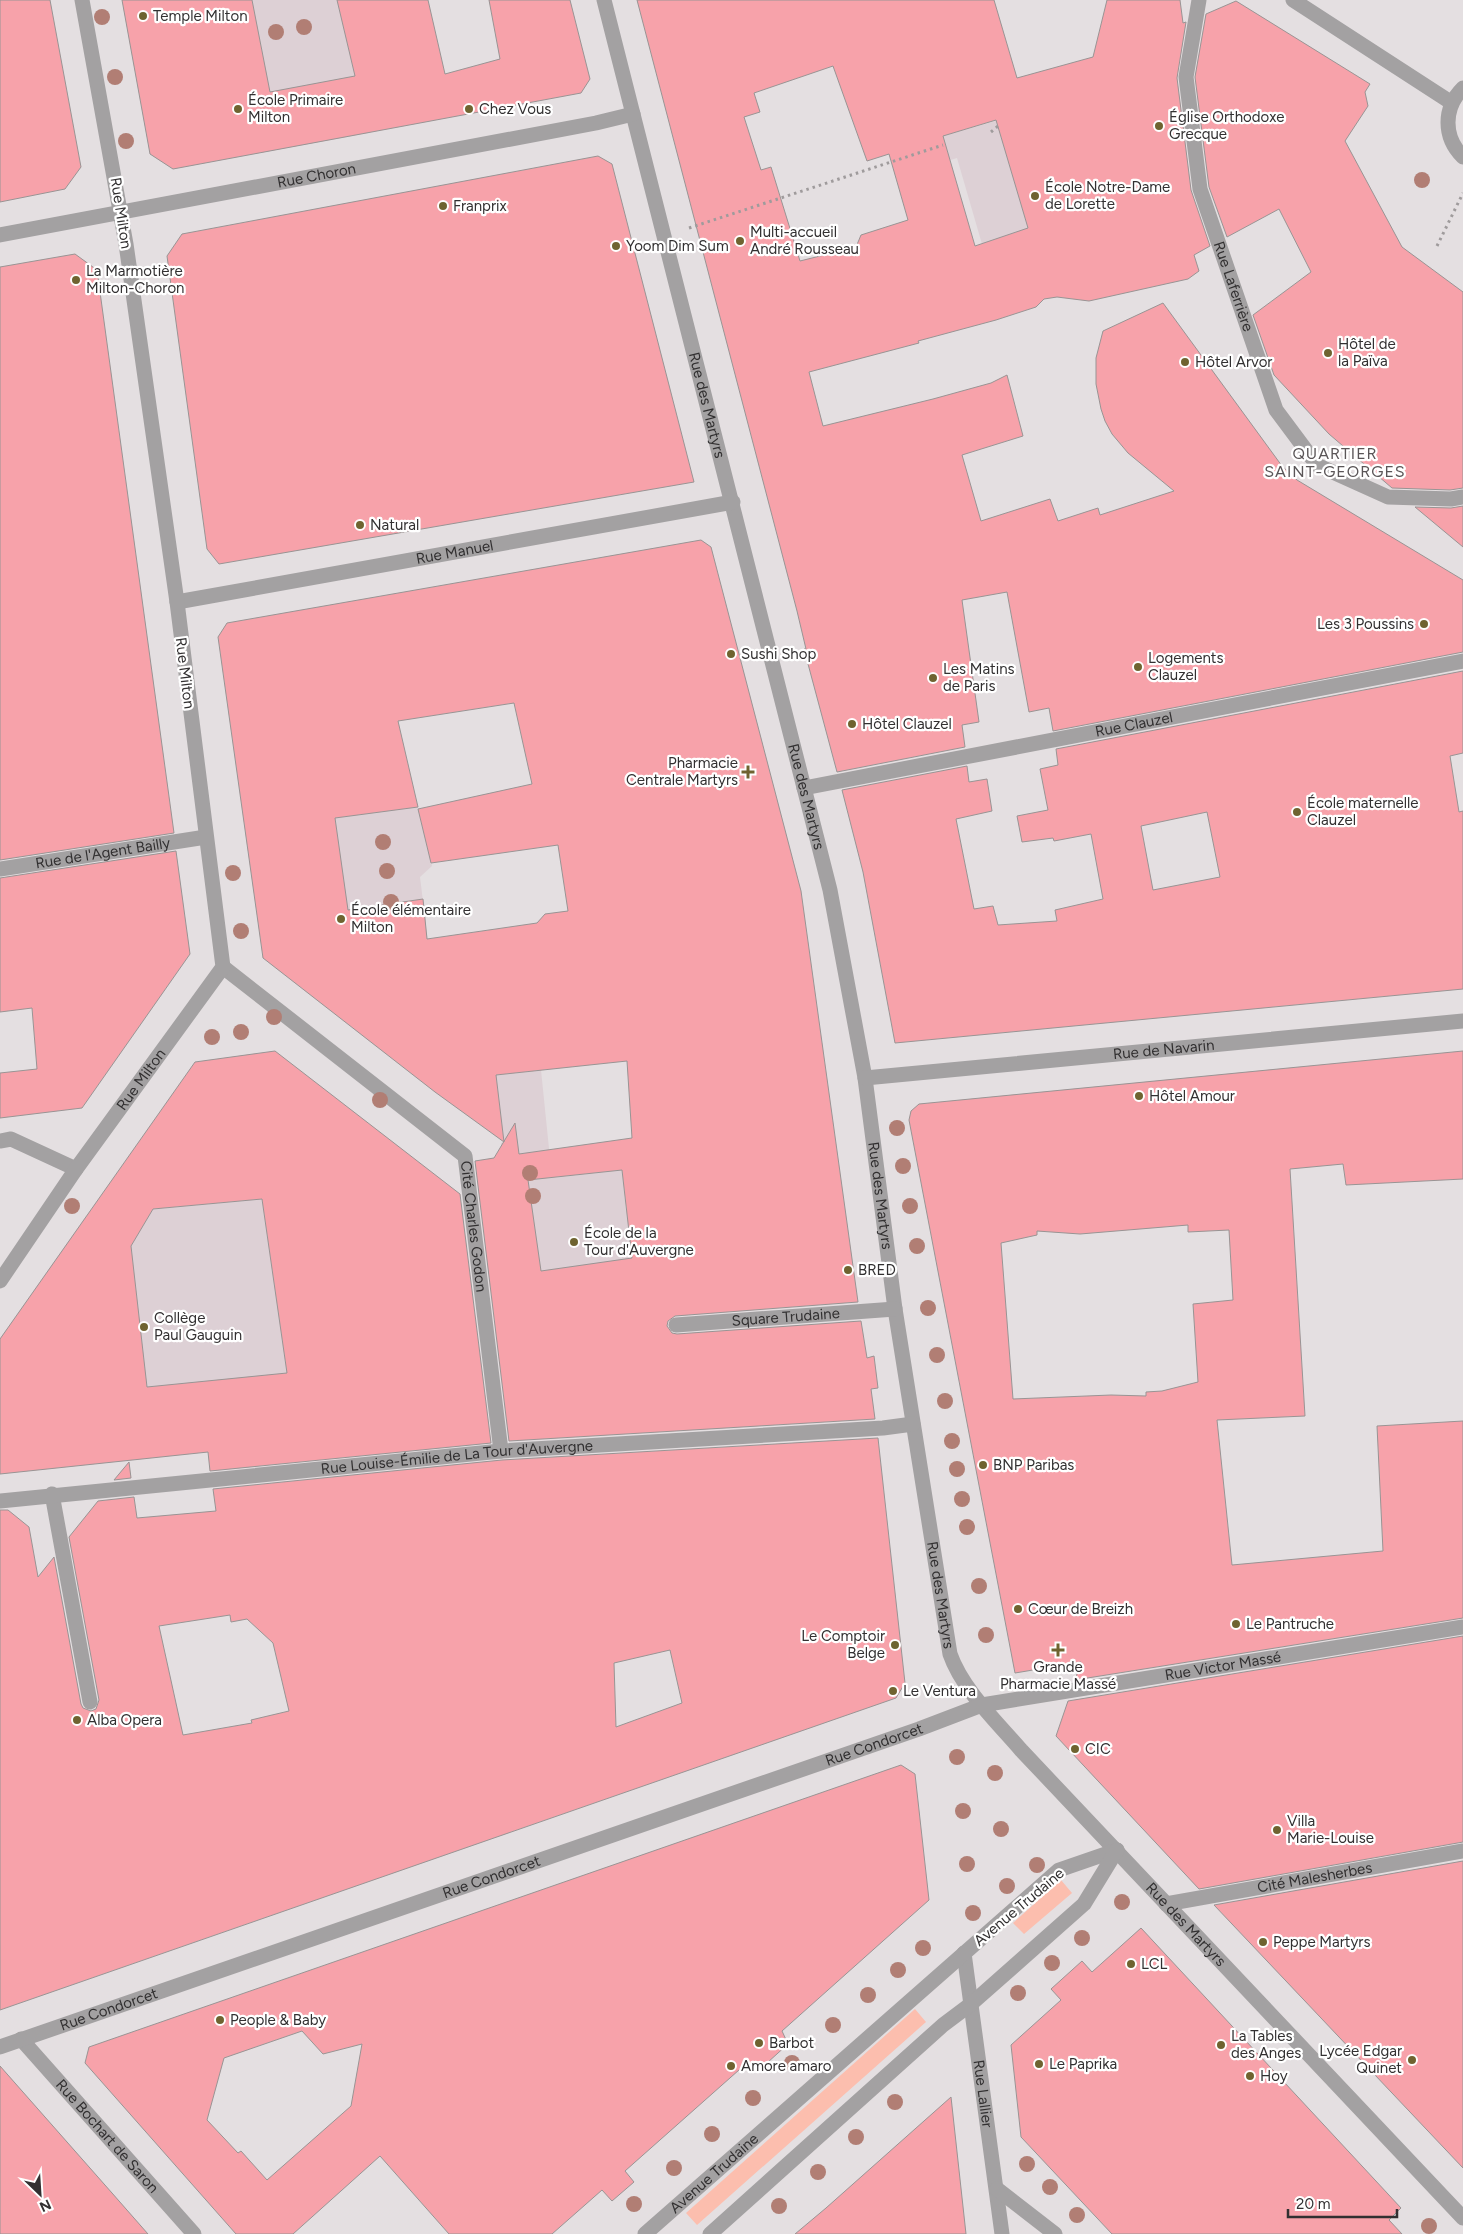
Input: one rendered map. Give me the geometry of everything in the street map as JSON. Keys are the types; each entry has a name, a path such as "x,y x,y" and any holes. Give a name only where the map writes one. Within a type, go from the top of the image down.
{"street":[{"name":"Rue Milton","path":"0,1281 76,1169 223,967 176,602 121,213 82,0"},
{"name":"Rue des Martyrs","path":"604,0 830,890 865,1078 895,1309 950,1654 954,1665 982,1705 1021,1750 1463,2218"},
{"name":"Rue Laferrière","path":"1199,0 1186,77 1200,189 1276,410 1317,465 1388,497 1451,499 1463,497"},
{"path":"1293,0 1452,103"},
{"path":"1463,88 1456,95 1452,103 1448,124 1449,134 1455,149 1463,157"},
{"name":"Rue Choron","path":"0,235 596,123 632,114"},
{"name":"Rue Manuel","path":"176,602 733,502"},
{"name":"Rue Clauzel","path":"804,788 1463,661"},
{"name":"Rue de l'Agent Bailly","path":"0,869 206,837"},
{"name":"Cité Charles Godon","path":"223,967 465,1156 501,1451"},
{"name":"Rue de Navarin","path":"865,1078 1463,1021"},
{"path":"0,1141 12,1139 76,1169"},
{"name":"Square Trudaine","path":"676,1325 895,1309"},
{"name":"Rue Louise-Émilie de La Tour d'Auvergne","path":"0,1501 52,1494 501,1451 883,1428 913,1424"},
{"path":"52,1494 90,1702"},
{"name":"Rue Victor Massé","path":"982,1705 1463,1627"},
{"name":"Rue Condorcet","path":"0,2047 919,1729 982,1705"},
{"path":"710,2234 943,2025 971,2004 1084,1904 1117,1850"},
{"name":"Avenue Trudaine","path":"645,2234 1060,1870 1117,1850"},
{"name":"Cité Malesherbes","path":"1166,1904 1463,1851"},
{"name":"Rue Lallier","path":"964,1953 1002,2234"},
{"name":"Rue Bochart de Saron","path":"22,2039 194,2234"},
{"path":"997,2189 1055,2234"}],"path":[{"path":"992,132 998,126"},
{"path":"664,236 943,145"},
{"path":"1437,246 1463,193"}],"shaded area":[{"path":"122,0 338,0 369,133 173,169 150,154"},
{"name":"École Notre-Dame de Lorette","path":"1072,99 1112,231 984,251 957,158 947,161 940,137"},
{"name":"École élémentaire Milton","path":"418,807 432,866 420,877 436,1007 365,1037 263,958 245,830"},
{"name":"École de la Tour d'Auvergne","path":"541,1070 552,1178 622,1170 626,1211 638,1209 634,1258 557,1424 502,1155 501,1143 504,1142 496,1075"},
{"name":"Collège Paul Gauguin","path":"262,1199 297,1442 0,1474 0,1339 86,1216"},
{"path":"1061,1880 1072,1893 1024,1934 1013,1923"},
{"path":"915,2009 926,2022 697,2225 686,2213"}],"building":[{"path":"0,0 50,0 81,167 65,189 0,202"},
{"path":"122,0 252,0 270,92 355,76 337,0 428,0 445,74 500,59 489,0 570,0 590,79 581,93 173,169 150,154"},
{"path":"637,0 994,0 1017,78 1093,57 1107,0 1180,0 1183,23 1186,22 1177,78 1191,190 1210,246 1194,255 1199,271 1188,279 1089,301 1057,297 1044,299 1036,307 996,320 918,341 919,343 809,372 823,426 991,383 1007,375 1023,436 962,455 981,521 1050,499 1058,521 1098,508 1100,515 1174,491 1128,453 1112,434 1101,409 1096,384 1096,358 1103,331 1163,303 1282,466 1297,480 1463,580 1463,652 1053,731 1049,708 1029,712 1007,592 962,600 979,722 962,725 965,747 837,772 804,649 806,649","holes":["833,66 867,161 889,154 908,220 861,235 856,247 800,261 771,167 761,170 744,117 760,112 754,93","996,120 1028,228 975,246 943,136"]},
{"path":"1236,1 1370,84 1365,92 1368,106 1345,141 1402,247 1463,292 1463,488 1450,490 1392,488 1329,434 1274,375 1253,315 1311,272 1279,209 1227,237 1209,187 1195,77 1206,14"},
{"path":"598,156 612,164 694,482 219,564 207,549 167,256 182,234"},
{"path":"75,254 97,270 174,833 0,860 0,267"},
{"path":"1463,506 1463,547 1415,507 1451,508"},
{"path":"701,540 711,547 801,891 858,1302 675,1316 668,1321 667,1326 672,1333 677,1334 861,1321 867,1358 874,1356 878,1388 871,1389 875,1419 509,1441 475,1161 494,1158 504,1142 435,1092 263,958 218,637 227,623","holes":["514,703 532,784 418,809 431,863 558,845 568,911 545,914 537,923 427,939 423,899 348,910 335,818 418,807 398,721","627,1061 632,1138 519,1154 515,1123 504,1141 496,1075","622,1170 632,1258 541,1271 528,1180"]},
{"path":"1463,671 1463,753 1450,756 1459,812 1463,811 1463,989 895,1043 863,872 842,790 967,766 969,782 987,779 992,811 956,819 974,909 993,906 998,925 1057,921 1055,910 1103,899 1091,834 1054,841 1053,838 1022,842 1017,816 1048,810 1040,769 1058,765 1056,749","holes":["1207,812 1220,877 1153,890 1141,826"]},
{"path":"176,851 190,954 82,1108 0,1118 0,1073 37,1069 32,1008 0,1012 0,878"},
{"path":"275,1051 460,1194 491,1443 210,1471 208,1452 0,1474 0,1339 195,1062","holes":["262,1199 287,1373 147,1387 131,1246 153,1209"]},
{"path":"1463,1051 1463,1179 1346,1185 1343,1164 1290,1169 1305,1416 1217,1420 1232,1565 1383,1551 1377,1426 1463,1421 1463,1618 1075,1680 1081,1662 1015,1673 909,1120 911,1111 919,1104","holes":["1188,1225 1188,1232 1229,1230 1233,1300 1193,1304 1198,1382 1162,1391 1146,1392 1146,1396 1111,1395 1013,1399 1001,1243 1037,1235 1037,1231 1080,1234"]},
{"path":"878,1438 905,1683 896,1698 0,2010 0,1510 8,1510 29,1527 38,1577 54,1557 81,1704 83,1708 91,1711 96,1709 99,1700 69,1537 98,1501 134,1497 137,1518 216,1511 213,1489 502,1460","holes":["230,1615 231,1622 247,1619 273,1643 289,1711 251,1720 252,1723 183,1735 159,1626","670,1650 682,1703 616,1727 614,1663"]},
{"path":"129,1462 131,1478 114,1480"},
{"path":"1463,1636 1463,1842 1199,1889 1056,1736 1068,1701"},
{"path":"901,1765 915,1774 929,1900 782,2031 788,2044 757,2072 748,2062 625,2171 634,2182 612,2201 602,2190 552,2234 449,2234 380,2156 293,2234 236,2234 85,2063 89,2047","holes":["302,2031 323,2054 362,2044 351,2106 267,2180 241,2151 238,2153 207,2120 224,2058"]},
{"path":"1463,1861 1463,2168 1214,1905"},
{"path":"1141,1928 1401,2208 1389,2220 1402,2234 1112,2234 1021,2137 1011,2045 1061,2000 1051,1989 1082,1961 1092,1972"},
{"path":"0,2066 112,2193 148,2234 0,2234"},
{"path":"951,2097 966,2234 795,2234 826,2208"}],"place":[{"name":"Temple Milton","path":"143,16"},
{"name":"École Primaire Milton","path":"238,109"},
{"name":"Chez Vous","path":"469,109"},
{"name":"Église Orthodoxe Grecque","path":"1159,126"},
{"name":"École Notre-Dame de Lorette","path":"1035,196"},
{"name":"Franprix","path":"443,206"},
{"name":"Multi-accueil André Rousseau","path":"740,241"},
{"name":"Yoom Dim Sum","path":"616,246"},
{"name":"La Marmotière Milton-Choron","path":"76,280"},
{"name":"Hôtel de la Païva","path":"1328,353"},
{"name":"Hôtel Arvor","path":"1185,362"},
{"name":"Natural","path":"360,525"},
{"name":"Les 3 Poussins","path":"1424,624"},
{"name":"Sushi Shop","path":"731,654"},
{"name":"Logements Clauzel","path":"1138,667"},
{"name":"Les Matins de Paris","path":"933,678"},
{"name":"Hôtel Clauzel","path":"852,724"},
{"name":"Pharmacie Centrale Martyrs","path":"748,772"},
{"name":"École maternelle Clauzel","path":"1297,812"},
{"name":"École élémentaire Milton","path":"341,919"},
{"name":"Hôtel Amour","path":"1139,1096"},
{"name":"École de la Tour d'Auvergne","path":"574,1242"},
{"name":"BRED","path":"848,1270"},
{"name":"Collège Paul Gauguin","path":"144,1327"},
{"name":"BNP Paribas","path":"983,1465"},
{"name":"Cœur de Breizh","path":"1018,1609"},
{"name":"Le Pantruche","path":"1236,1624"},
{"name":"Le Comptoir Belge","path":"895,1645"},
{"name":"Grande Pharmacie Massé","path":"1058,1650"},
{"name":"Le Ventura","path":"893,1691"},
{"name":"Alba Opera","path":"77,1720"},
{"name":"CIC","path":"1075,1749"},
{"name":"Villa Marie-Louise","path":"1277,1830"},
{"name":"Peppe Martyrs","path":"1263,1942"},
{"name":"LCL","path":"1131,1964"},
{"name":"People & Baby","path":"220,2020"},
{"name":"Barbot","path":"759,2043"},
{"name":"La Tables des Anges","path":"1221,2045"},
{"name":"Lycée Edgar Quinet","path":"1412,2060"},
{"name":"Le Paprika","path":"1039,2064"},
{"name":"Amore amaro","path":"731,2066"},
{"name":"Hoy","path":"1250,2076"}],"district":[{"name":"QUARTIER SAINT-GEORGES","path":"1335,462"}]}
